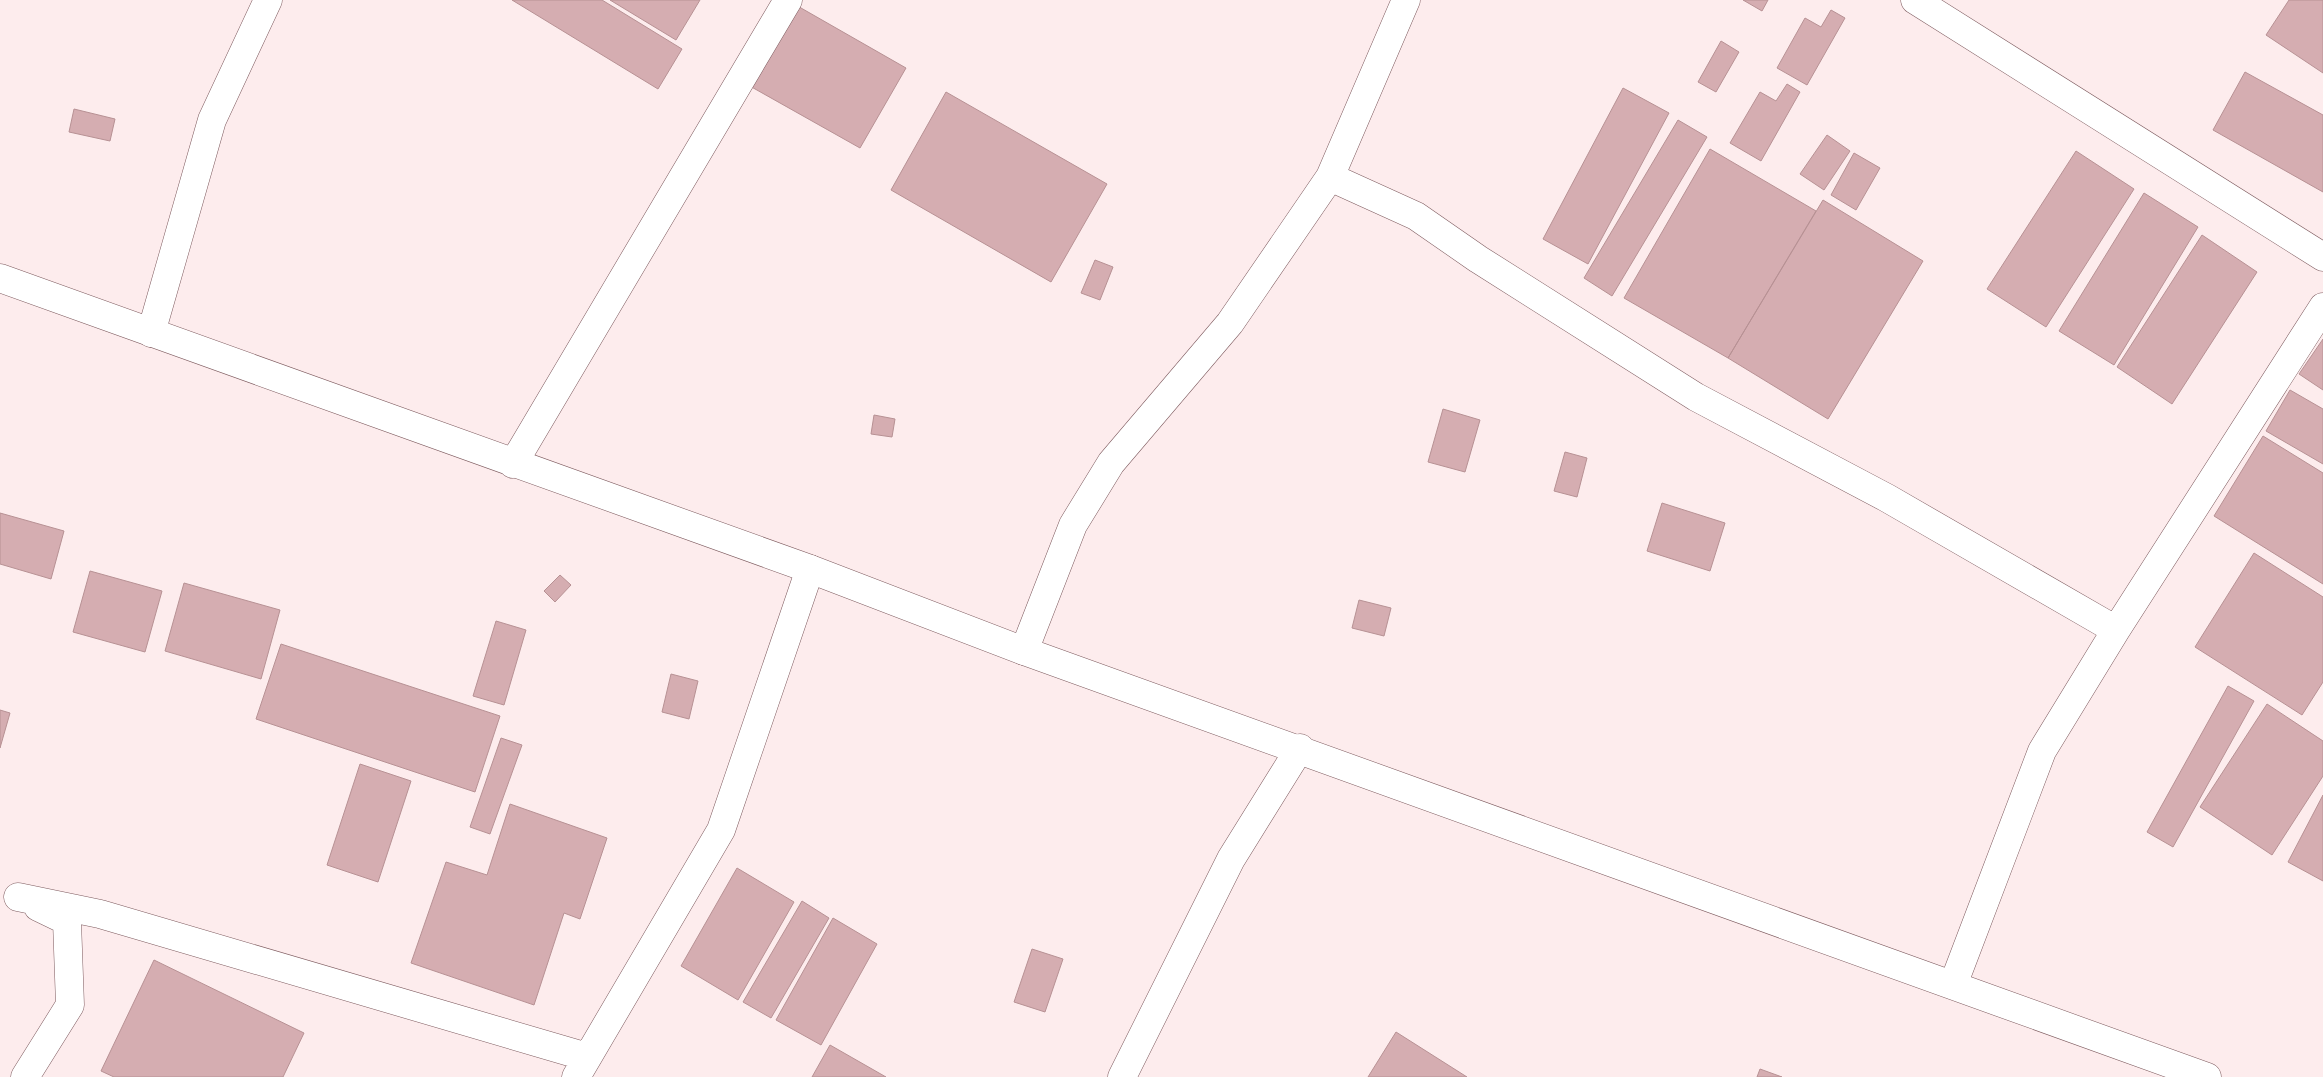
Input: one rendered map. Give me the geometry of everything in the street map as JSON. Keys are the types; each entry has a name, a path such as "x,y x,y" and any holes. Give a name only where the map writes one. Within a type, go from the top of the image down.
{"street":[{"path":"513,464 788,0"},
{"path":"1024,651 1074,525 1111,463 1230,322 1330,177 1406,0"},
{"path":"1915,0 2323,257"},
{"path":"151,333 212,120 265,1"},
{"path":"1330,177 1416,216 1478,259 1696,396 1887,498 2116,630"},
{"path":"0,278 513,464 810,569 1024,651 1300,748 2207,1077"},
{"path":"1953,985 2042,751 2116,630 2323,307"},
{"path":"9,893 100,914 582,1067 721,830 810,569"},
{"path":"1122,1077 1231,860 1300,748"},
{"path":"9,893 67,921 70,1005 25,1077"}],"building":[{"path":"512,0 602,0 682,49 658,89"},
{"path":"610,0 700,0 676,40"},
{"path":"1743,0 1768,0 1762,11"},
{"path":"2289,0 2323,0 2323,73 2266,35"},
{"path":"794,4 906,68 860,148 748,85"},
{"path":"1831,10 1845,18 1807,85 1777,68 1805,18 1821,27"},
{"path":"1721,41 1739,52 1716,92 1698,82"},
{"path":"2245,72 2323,115 2323,192 2213,130"},
{"path":"1787,84 1800,92 1761,161 1730,143 1760,92 1776,101"},
{"path":"1623,88 1669,113 1588,264 1543,239"},
{"path":"946,92 1107,184 1051,282 891,190"},
{"path":"74,109 115,119 110,141 69,132"},
{"path":"1678,120 1707,137 1612,296 1584,278"},
{"path":"1827,135 1850,151 1824,190 1800,174"},
{"path":"1710,149 1816,211 1728,358 1624,298"},
{"path":"2076,151 2134,189 2046,327 1987,289"},
{"path":"1854,153 1880,168 1856,210 1831,195"},
{"path":"2144,193 2198,227 2114,365 2059,331"},
{"path":"1823,200 1923,261 1828,419 1728,358"},
{"path":"2202,235 2257,272 2172,404 2117,367"},
{"path":"1095,260 1113,267 1100,300 1081,293"},
{"path":"2323,339 2323,390 2299,374"},
{"path":"2290,390 2323,409 2323,464 2266,431"},
{"path":"1443,409 1480,420 1465,472 1428,462"},
{"path":"874,415 895,419 892,437 871,434"},
{"path":"2263,436 2323,473 2323,584 2214,516"},
{"path":"1565,452 1587,458 1577,497 1554,491"},
{"path":"1662,503 1725,523 1710,571 1647,551"},
{"path":"0,513 64,531 51,579 0,564"},
{"path":"2254,553 2323,597 2323,682 2302,715 2195,647"},
{"path":"90,571 162,591 145,652 73,632"},
{"path":"560,575 571,585 555,602 544,591"},
{"path":"184,583 280,610 261,679 165,651"},
{"path":"1359,600 1391,608 1384,636 1352,628"},
{"path":"496,621 526,630 504,705 473,696"},
{"path":"281,644 500,716 475,792 256,719"},
{"path":"671,674 698,681 689,719 662,712"},
{"path":"2228,686 2254,701 2173,847 2147,832"},
{"path":"2267,704 2323,741 2323,776 2272,855 2200,807"},
{"path":"0,710 10,713 0,748"},
{"path":"501,738 522,745 490,834 470,827"},
{"path":"360,764 411,781 378,882 327,865"},
{"path":"2323,795 2323,881 2288,862"},
{"path":"510,804 607,838 580,919 564,913 534,1005 411,963 446,862 487,875"},
{"path":"737,868 794,902 738,1000 681,966"},
{"path":"802,901 829,918 771,1018 743,1002"},
{"path":"833,918 877,944 821,1045 776,1020"},
{"path":"1032,949 1063,959 1045,1012 1014,1002"},
{"path":"154,960 304,1033 283,1077 114,1077 101,1071"},
{"path":"1396,1032 1467,1077 1368,1077"},
{"path":"830,1045 886,1077 812,1077"},
{"path":"1760,1069 1782,1077 1757,1077"}]}
